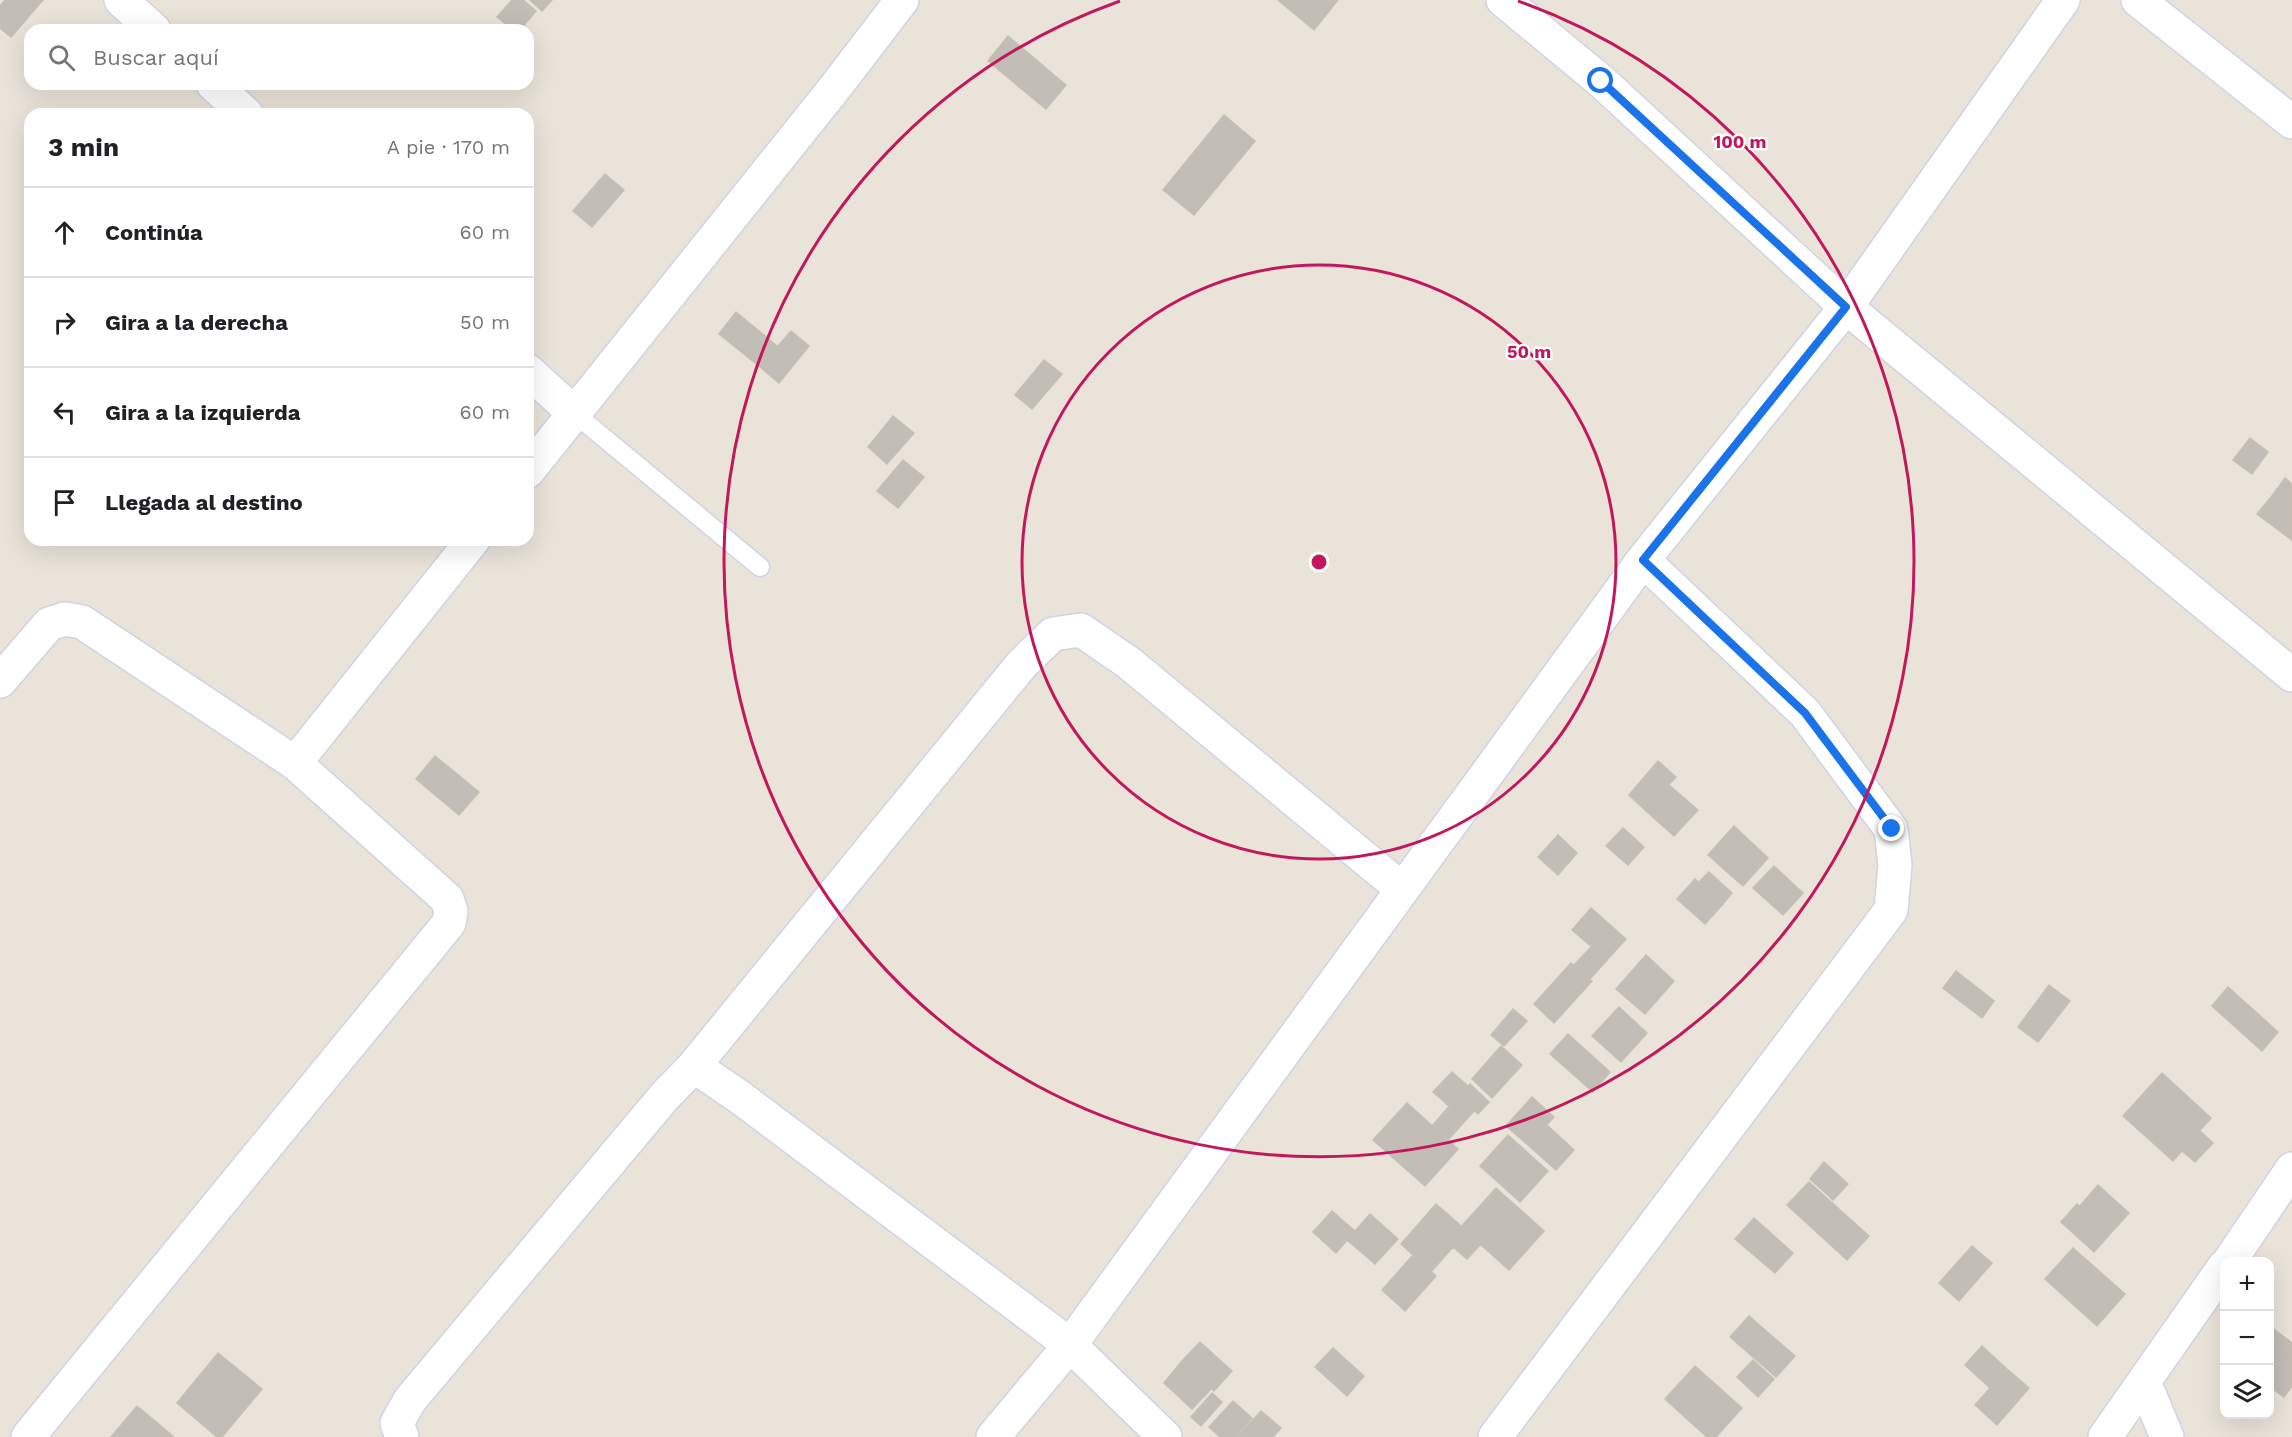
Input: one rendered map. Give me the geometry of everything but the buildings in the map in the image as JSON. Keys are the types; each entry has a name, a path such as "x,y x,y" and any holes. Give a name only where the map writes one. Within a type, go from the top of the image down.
{"street":[{"path":"121,0 147,24"},
{"path":"534,463 837,85 902,0"},
{"path":"1503,0 1601,81 1846,307 2292,675"},
{"path":"993,1437 1070,1345 1643,560 1846,307 2063,0"},
{"path":"2138,0 2292,122"},
{"path":"220,90 239,108"},
{"path":"534,376 574,413"},
{"path":"295,763 468,546"},
{"path":"1495,1437 1892,910 1895,864 1892,829 1805,713 1643,560"},
{"path":"0,681 49,624 56,620 73,619 82,622 295,763 447,899 451,910 449,923 28,1437"},
{"path":"402,1437 397,1423 410,1400 664,1097 694,1066 1022,664 1053,634 1080,630 1129,663 1402,889"},
{"path":"694,1066 741,1098 1070,1345 1164,1437"},
{"path":"2232,1257 2292,1168"},
{"path":"2105,1437 2145,1384 2220,1274"},
{"path":"2145,1384 2168,1437"}],"lane":[{"path":"574,413 760,567"}],"route":[{"path":"1601,81 1846,307 1643,560 1805,713 1892,829"}]}
